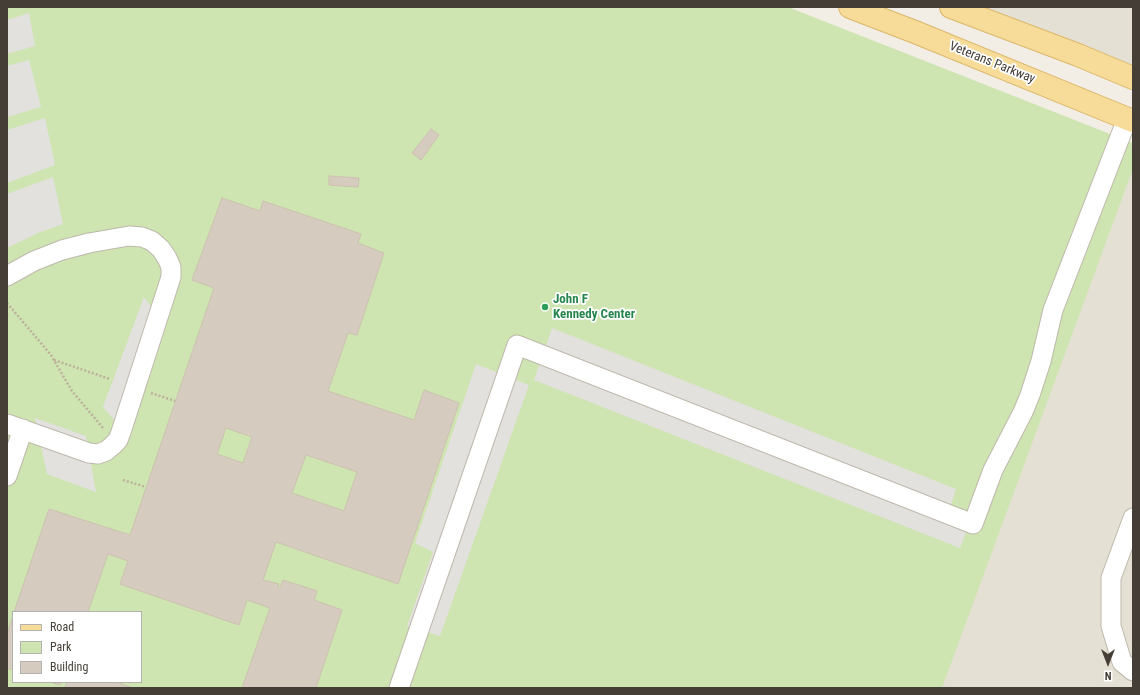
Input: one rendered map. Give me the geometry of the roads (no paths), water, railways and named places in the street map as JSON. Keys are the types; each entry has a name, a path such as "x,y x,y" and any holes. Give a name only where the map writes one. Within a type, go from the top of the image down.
{"main road":[{"name":"Veterans Parkway","path":"850,7 1130,120"},
{"path":"952,7 1078,55 1133,78"}],"street":[{"path":"399,688 517,345 972,524 994,470 1030,395 1041,361 1053,310 1130,120"},
{"path":"7,276 34,261 62,250 89,243 129,236 142,236 152,241 161,249 171,267 169,287 118,440 106,451 98,454 89,453 15,427 7,476"},
{"path":"1133,518 1111,578 1111,626 1122,662 1133,671"}],"place":[{"name":"John F Kennedy Center","path":"545,307"}]}
